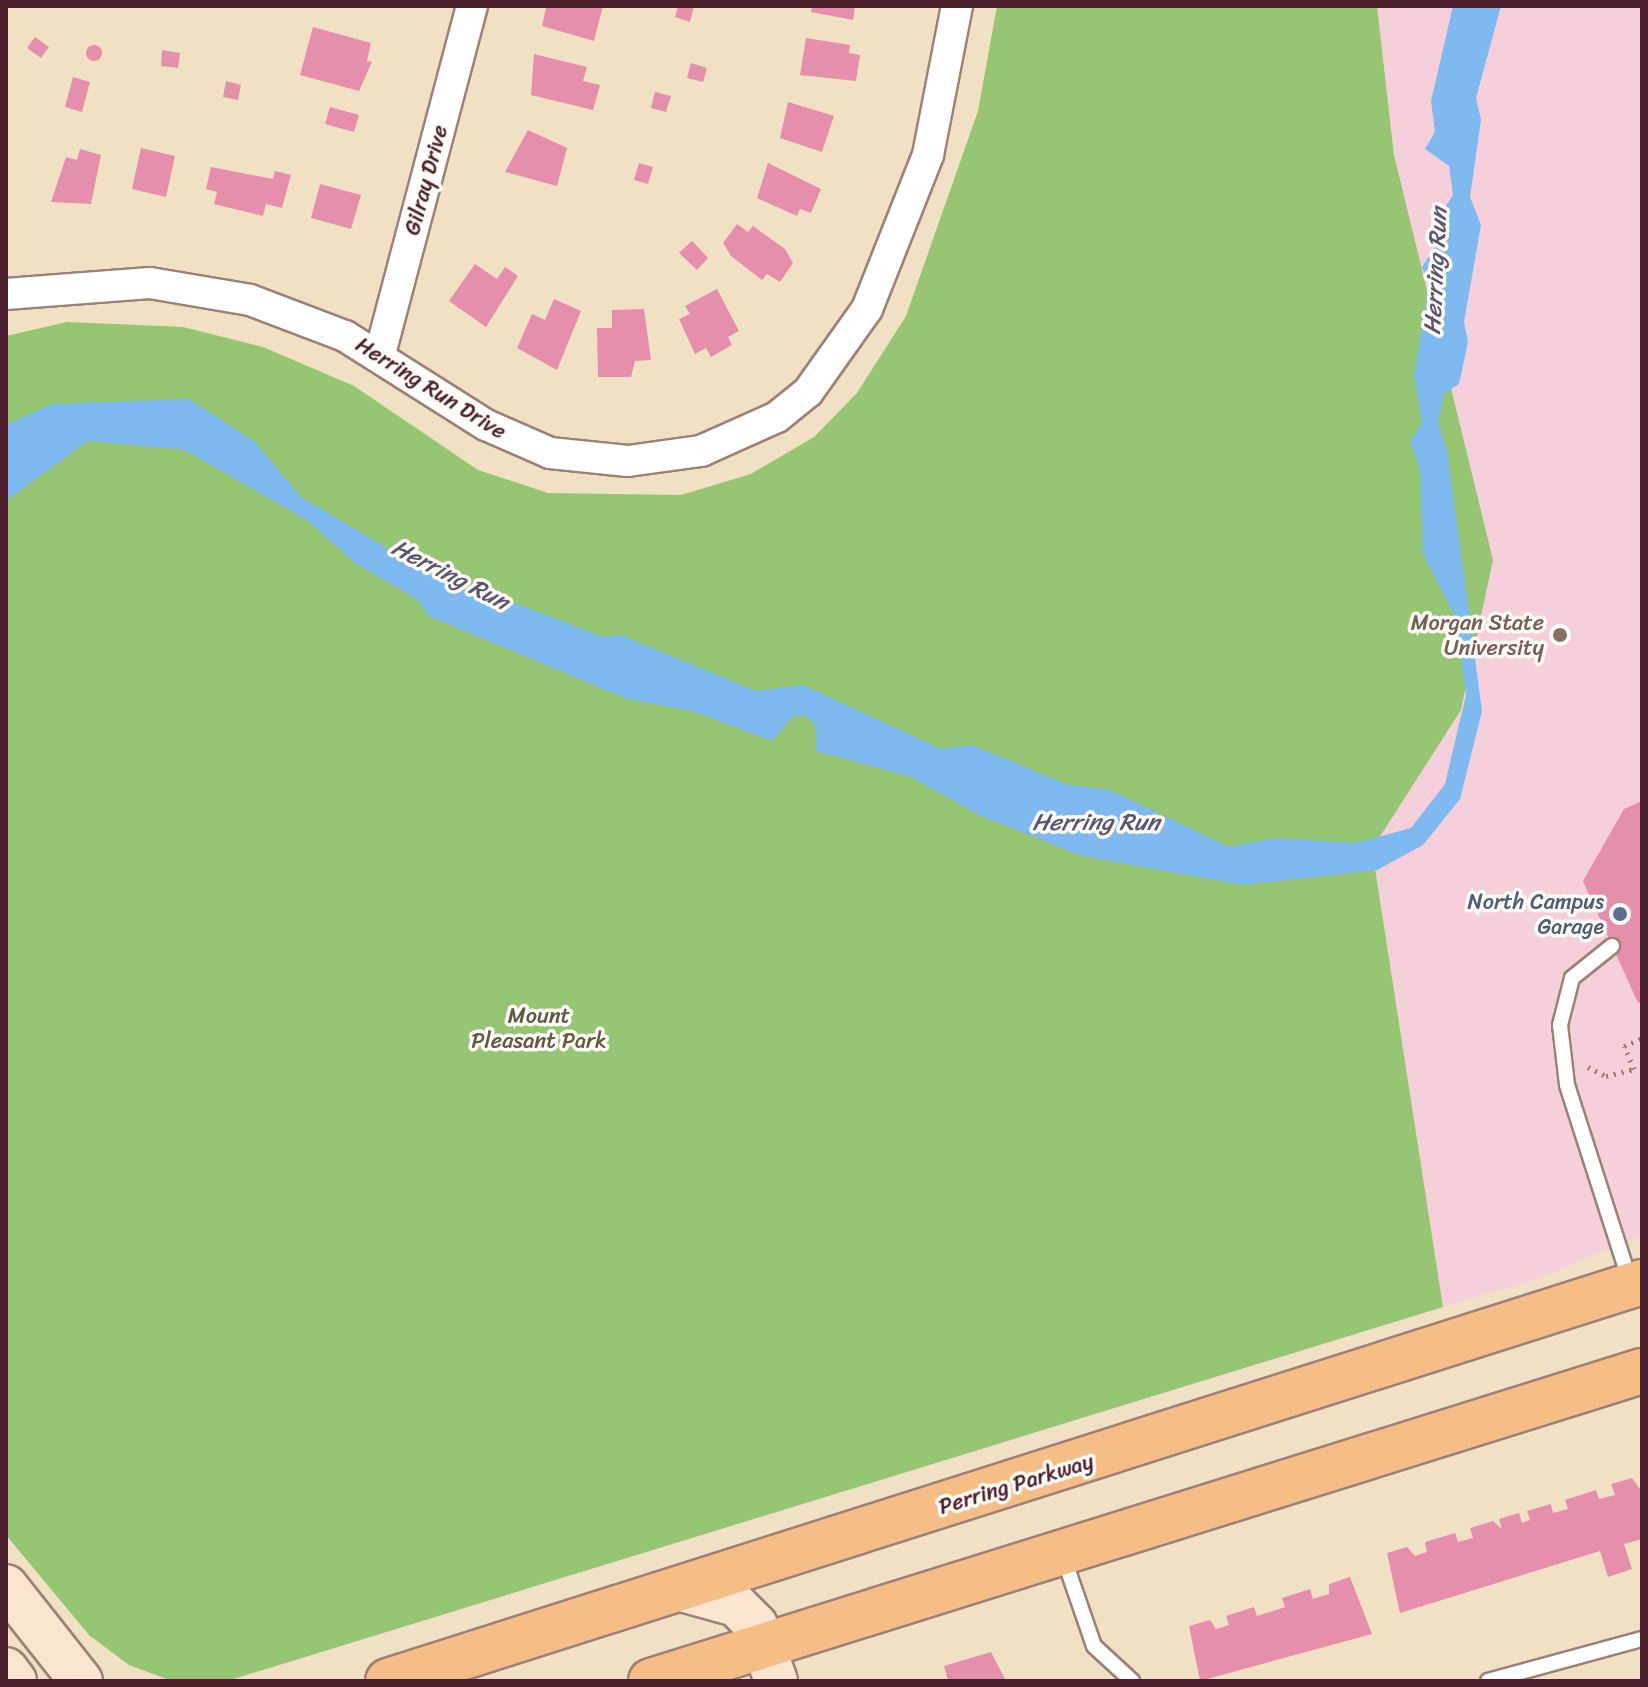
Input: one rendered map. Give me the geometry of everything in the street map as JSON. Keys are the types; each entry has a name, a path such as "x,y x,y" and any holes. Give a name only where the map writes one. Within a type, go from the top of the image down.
{"main road":[{"name":"Perring Parkway","path":"388,1681 1639,1293"},
{"path":"651,1681 772,1664 1063,1555 1642,1371"},
{"path":"6,1586 81,1681"},
{"path":"678,1589 736,1605 772,1664"},
{"path":"6,1669 15,1681"}],"street":[{"name":"Gilray Drive","path":"380,354 472,6"},
{"name":"Herring Run Drive","path":"6,294 99,282 197,290 303,317 380,354 486,425 550,453 586,459 701,451 777,417 840,353 889,261 941,104 957,6"}],"lane":[{"path":"1612,946 1572,978 1560,1025 1567,1085 1639,1293"},
{"path":"1063,1555 1094,1646 1132,1681"},
{"path":"1488,1681 1642,1639"}],"path":[{"path":"1585,1050 1589,1068 1606,1076 1634,1069 1624,1046 1642,1038"}],"shaded area":[{"name":"Morgan State University","path":"1377,6 1642,6 1642,1235 1538,1279 1443,1307 1372,849 1461,710"}],"green space":[{"name":"Mount Pleasant Park","path":"997,6 1377,6 1394,155 1493,560 1461,710 1372,849 1443,1307 227,1681 172,1681 129,1665 89,1635 6,1535 6,336 67,322 183,327 263,347 354,386 478,470 548,493 681,495 751,474 814,437 857,393 906,316 978,111"}],"water":[{"name":"Herring Run","path":"1453,6 1501,6 1476,98 1481,120 1470,197 1481,225 1464,322 1468,342 1459,384 1444,393 1438,423 1447,450 1482,711 1460,799 1423,845 1377,870 1242,885 1082,856 979,815 911,777 816,751 816,726 805,715 792,717 772,741 692,711 627,699 429,616 418,600 355,563 308,521 185,450 88,441 6,501 6,425 52,404 189,399 256,443 301,497 457,590 489,593 603,637 621,635 756,691 803,685 941,749 972,745 1068,785 1110,790 1229,847 1276,838 1356,843 1411,828 1445,784 1466,695 1455,616 1423,554 1420,469 1410,441 1422,423 1414,375 1429,285 1422,267 1443,236 1441,214 1453,195 1449,166 1425,149 1435,132 1431,101"}],"building":[{"path":"603,6 594,41 542,26 546,8"},
{"path":"678,6 694,6 690,22 675,17"},
{"path":"812,6 855,6 853,20 811,12"},
{"path":"313,27 371,43 367,61 372,62 359,91 300,75"},
{"path":"35,37 49,47 41,58 27,48"},
{"path":"806,38 850,45 849,53 860,55 856,81 800,75"},
{"path":"91,45 97,45 102,53 100,59 91,61 86,56 86,50"},
{"path":"162,50 180,53 178,68 161,66"},
{"path":"534,54 587,67 583,81 600,85 593,110 531,95"},
{"path":"691,63 707,68 703,82 687,78"},
{"path":"73,77 90,82 82,112 65,107"},
{"path":"226,81 241,85 238,100 223,97"},
{"path":"655,92 671,96 666,112 651,108"},
{"path":"788,102 834,116 822,152 780,138"},
{"path":"330,107 359,115 354,132 325,124"},
{"path":"528,130 567,148 557,186 505,172"},
{"path":"141,148 175,156 166,197 132,189"},
{"path":"80,149 101,155 91,204 51,202 66,157 77,160"},
{"path":"639,163 653,167 648,184 634,180"},
{"path":"768,163 821,189 811,213 800,209 797,216 757,198"},
{"path":"211,167 273,179 275,171 291,175 282,208 266,204 263,216 214,204 217,192 206,189"},
{"path":"320,184 361,195 351,229 311,218"},
{"path":"737,224 748,232 753,226 785,249 793,263 780,282 767,274 762,280 731,256 723,243"},
{"path":"692,241 708,258 697,270 679,253"},
{"path":"475,264 497,279 505,267 518,276 486,327 449,301"},
{"path":"717,289 739,331 728,337 732,345 711,357 706,348 695,354 679,319 690,314 685,306"},
{"path":"554,299 581,311 557,370 517,348 532,314 545,320"},
{"path":"644,309 651,360 635,361 631,377 598,377 597,328 612,328 612,310"},
{"name":"North Campus Garage","path":"1642,801 1642,1001 1638,1003 1583,881 1624,809"},
{"path":"1632,1478 1642,1492 1642,1539 1624,1544 1632,1569 1608,1577 1600,1551 1400,1613 1387,1553 1407,1547 1415,1556 1427,1552 1425,1542 1455,1533 1458,1542 1473,1538 1470,1528 1493,1521 1502,1529 1499,1519 1519,1513 1522,1523 1530,1520 1527,1511 1551,1504 1553,1513 1568,1509 1565,1500 1596,1490 1599,1499 1615,1495 1611,1484"},
{"path":"1350,1577 1372,1634 1200,1681 1189,1626 1210,1620 1216,1629 1229,1625 1226,1616 1254,1607 1257,1616 1273,1611 1285,1607 1282,1598 1310,1589 1313,1599 1329,1594 1329,1584"},
{"path":"991,1652 1006,1681 948,1681 944,1666"}],"place":[{"name":"Morgan State University","path":"1560,635"},
{"name":"North Campus Garage","path":"1620,914"}]}
